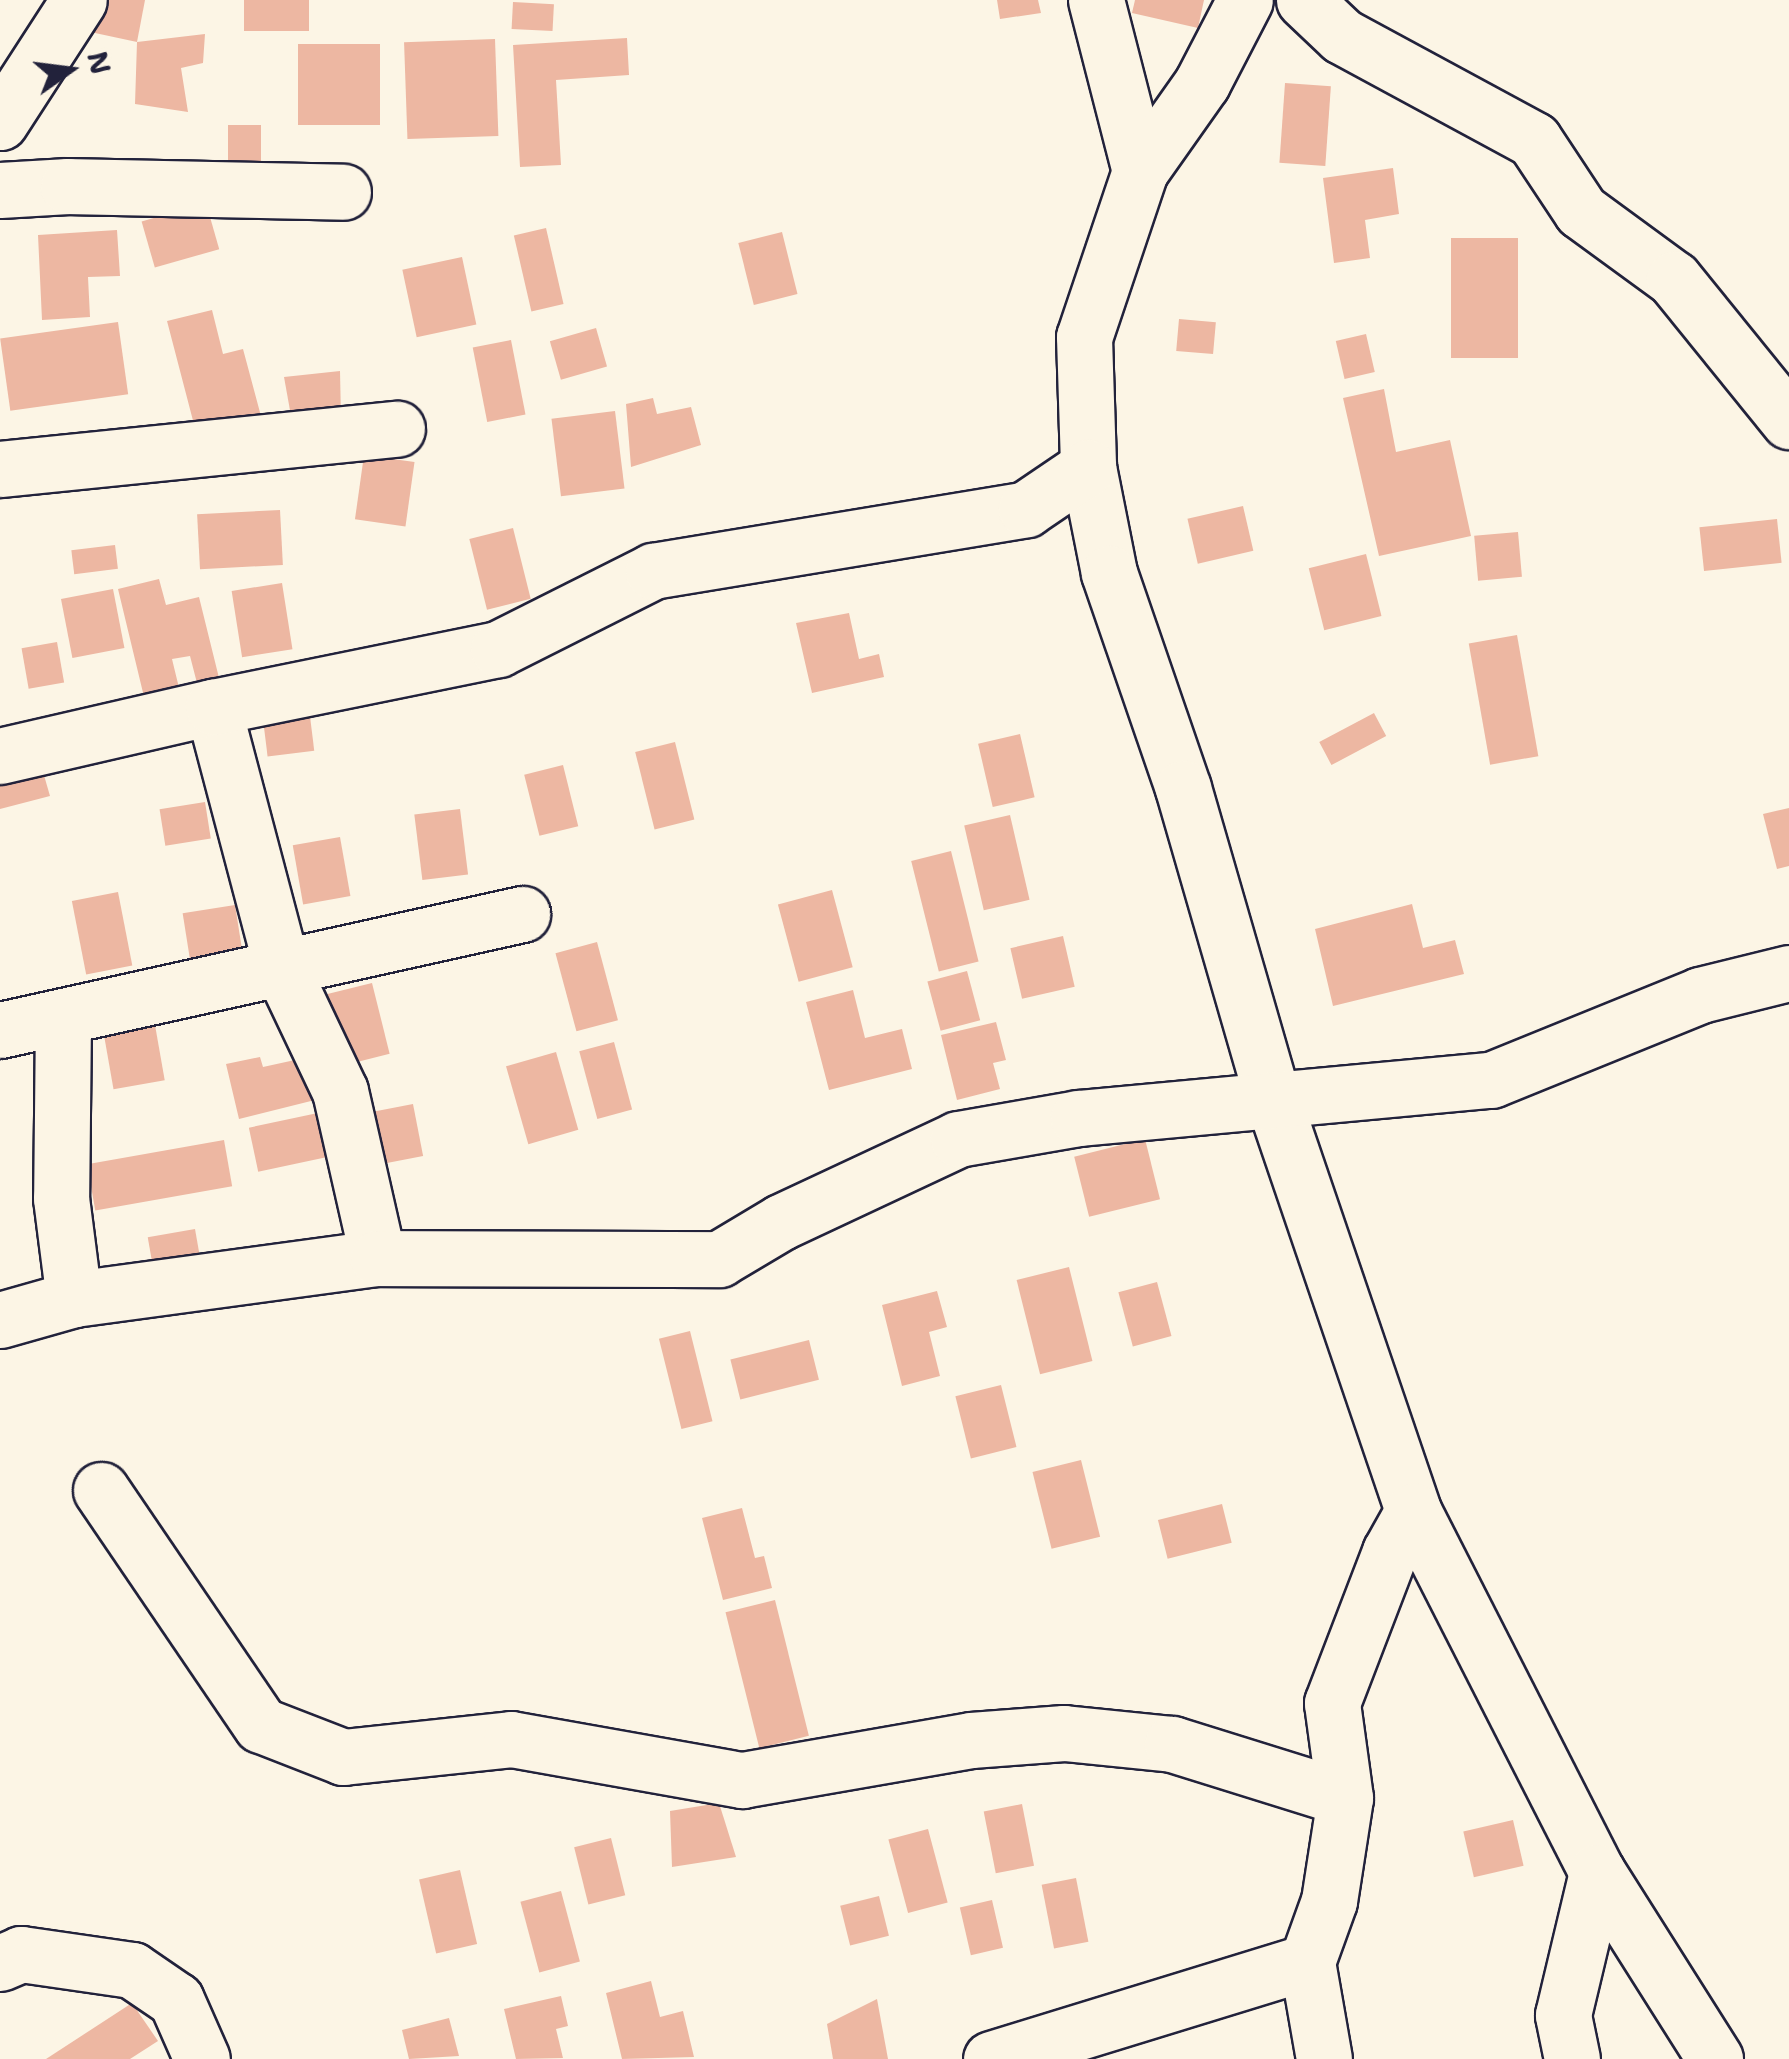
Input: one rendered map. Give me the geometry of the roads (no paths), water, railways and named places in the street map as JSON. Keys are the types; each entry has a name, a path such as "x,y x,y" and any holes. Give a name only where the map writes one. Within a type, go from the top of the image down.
{"street":[{"path":"0,122 79,0"},
{"path":"1096,0 1140,171"},
{"path":"1245,0 1202,83 1140,171 1084,337 1088,467 1109,574 1183,788 1273,1099 1413,1512 1597,1872 1714,2059"},
{"path":"1304,0 1342,36 1534,140 1582,211 1674,279 1789,421"},
{"path":"0,190 68,186 343,192"},
{"path":"0,469 397,429"},
{"path":"4,739 213,707 498,649 653,572 1026,509 1088,467"},
{"path":"213,707 282,970 340,1091 378,1258"},
{"path":"0,1030 522,914"},
{"path":"0,1320 74,1299 378,1258 719,1259 781,1222 958,1139 1078,1118 1492,1080 1700,996 1789,973"},
{"path":"63,1019 62,1198 74,1299"},
{"path":"101,1490 261,1724 343,1757 511,1739 742,1780 972,1740 1064,1733 1172,1744 1344,1798"},
{"path":"1324,2059 1308,1962 1329,1901 1344,1798 1332,1703 1390,1552 1413,1512"},
{"path":"1572,2059 1563,2015 1597,1872"},
{"path":"0,1962 21,1954 132,1970 176,2000 202,2059"},
{"path":"992,2059 1308,1962"}]}
